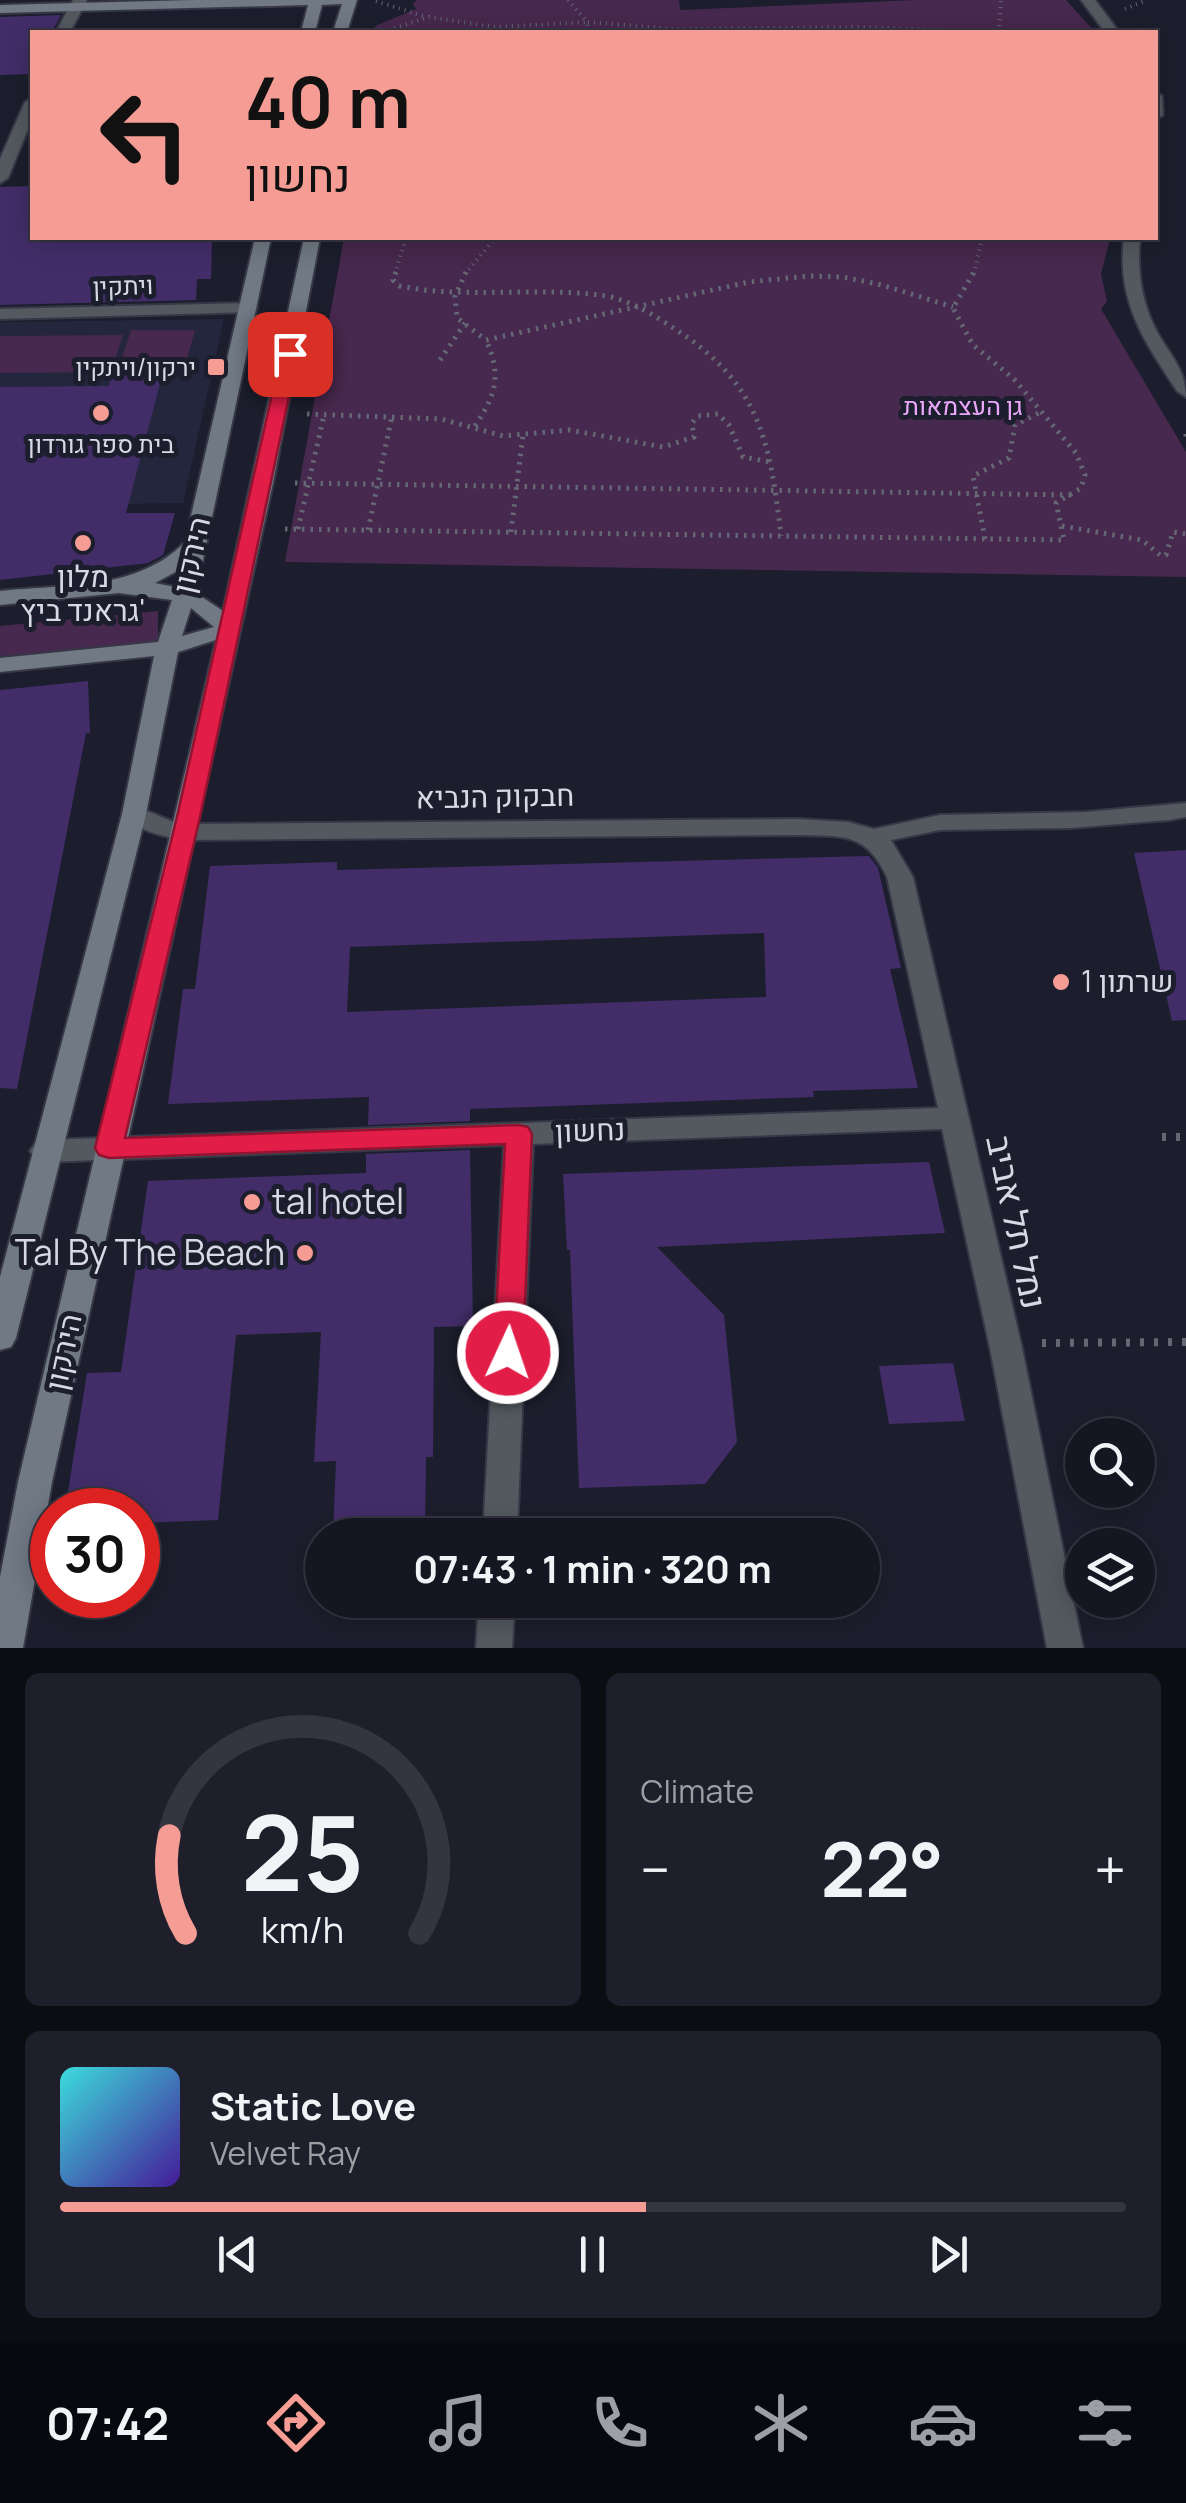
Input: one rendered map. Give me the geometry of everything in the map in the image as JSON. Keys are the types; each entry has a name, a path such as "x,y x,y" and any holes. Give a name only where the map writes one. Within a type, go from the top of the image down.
{"main road":[{"path":"0,9 77,3 350,0 341,30"},
{"path":"309,30 316,1"},
{"name":"הירקון","path":"0,1338 134,814 167,648 184,596 263,240"},
{"name":"הירקון","path":"4,1648 35,1482 109,1148 264,483 312,240"},
{"path":"0,598 128,584 156,576 178,562 196,543"},
{"path":"76,590 154,590 184,596 230,629"},
{"path":"0,664 167,648 230,629"}],"street":[{"path":"1088,0 1110,30"},
{"path":"63,30 77,3"},
{"path":"0,178 30,107"},
{"path":"1132,240 1126,268 1142,324 1186,391"},
{"name":"ויתקין","path":"0,314 248,308"},
{"name":"חבקוק הנביא","path":"134,814 163,829 184,832 798,826 867,834 952,821 1055,821 1186,810"},
{"name":"נמל תל אביב","path":"867,834 888,848 900,877 1006,1348 1065,1648"},
{"name":"נחשון","path":"45,1151 955,1118"},
{"path":"501,1518 519,1134"},
{"path":"494,1648 496,1618"}],"path":[{"path":"375,0 429,17 494,26 587,22 676,30 925,30"},
{"path":"568,0 587,22 588,30"},
{"path":"996,30 1001,0"},
{"path":"390,30 429,17"},
{"path":"485,30 494,26"},
{"path":"405,240 394,280 398,286 456,292 597,295 638,307 705,347 731,372 760,418 770,443 780,536"},
{"path":"476,426 500,372 486,340 464,323 453,307 467,270 493,240"},
{"path":"953,308 972,282 982,240"},
{"path":"285,529 1064,540 1056,503 1081,488 1085,475 1076,453 1014,379 973,345 953,308 882,285 843,277 809,276 749,282 486,340"},
{"path":"440,360 464,323"},
{"path":"985,539 973,476 1008,458 1016,424 1039,413"},
{"path":"305,414 392,416 476,426 503,436 569,430 663,447 694,437 692,423 698,416 718,414 729,425 743,457 772,462"},
{"path":"298,529 324,415"},
{"path":"368,530 392,416"},
{"path":"511,532 523,435"},
{"path":"264,483 1071,495"},
{"path":"1061,526 1142,540 1166,556 1174,532 1186,534"},
{"path":"1162,1137 1186,1137"},
{"path":"1040,1344 1186,1342"}],"shaded area":[{"name":"בית ספר גורדון","path":"224,319 183,503 0,506 0,322"}],"green space":[{"path":"417,0 679,0 680,10 915,0 1066,0 1093,30 374,30 375,26 416,9 413,4"},
{"name":"גן העצמאות","path":"344,240 1110,240 1101,274 1107,301 1101,309 1186,452 1186,577 285,562"},
{"path":"131,330 195,330 185,366 119,367"},
{"path":"123,335 111,372 0,373 0,336"},
{"path":"158,611 158,642 0,658 0,626"}],"building":[{"path":"61,15 53,30 30,30 30,74 0,75 0,17"},
{"path":"30,186 30,240 212,240 211,279 197,279 196,300 0,305 0,187"},
{"path":"111,376 162,376 126,513 175,513 163,555 148,563 0,580 0,387 109,386"},
{"path":"88,681 90,733 86,733 17,1089 0,1088 0,690"},
{"path":"1186,850 1186,1020 1172,1021 1134,853"},
{"path":"869,856 878,868 901,968 890,969 918,1088 813,1091 814,1097 470,1109 470,1121 368,1125 369,1097 168,1104 183,989 195,989 210,866 337,862 337,870","holes":["764,933 766,997 347,1012 350,947"]},
{"path":"470,1150 473,1326 434,1327 433,1457 426,1457 425,1518 334,1518 336,1461 314,1462 321,1332 236,1335 218,1520 160,1522 160,1488 69,1488 87,1373 121,1372 148,1181 366,1173 366,1154"},
{"path":"929,1162 945,1233 657,1247 724,1315 737,1442 705,1484 579,1488 570,1250 563,1174"},
{"path":"953,1363 965,1421 889,1424 879,1366"}],"place":[{"name":"ירקון/ויתקין","path":"216,367"},
{"name":"בית ספר גורדון","path":"101,413"},
{"name":"מלון גראנד ביץ'","path":"83,543"},
{"name":"שרתון 1","path":"1061,982"},
{"name":"tal hotel","path":"252,1202"},
{"name":"Tal By The Beach","path":"305,1253"}],"route":[{"path":"290,354 189,817 109,1148 519,1134 508,1353"}]}
